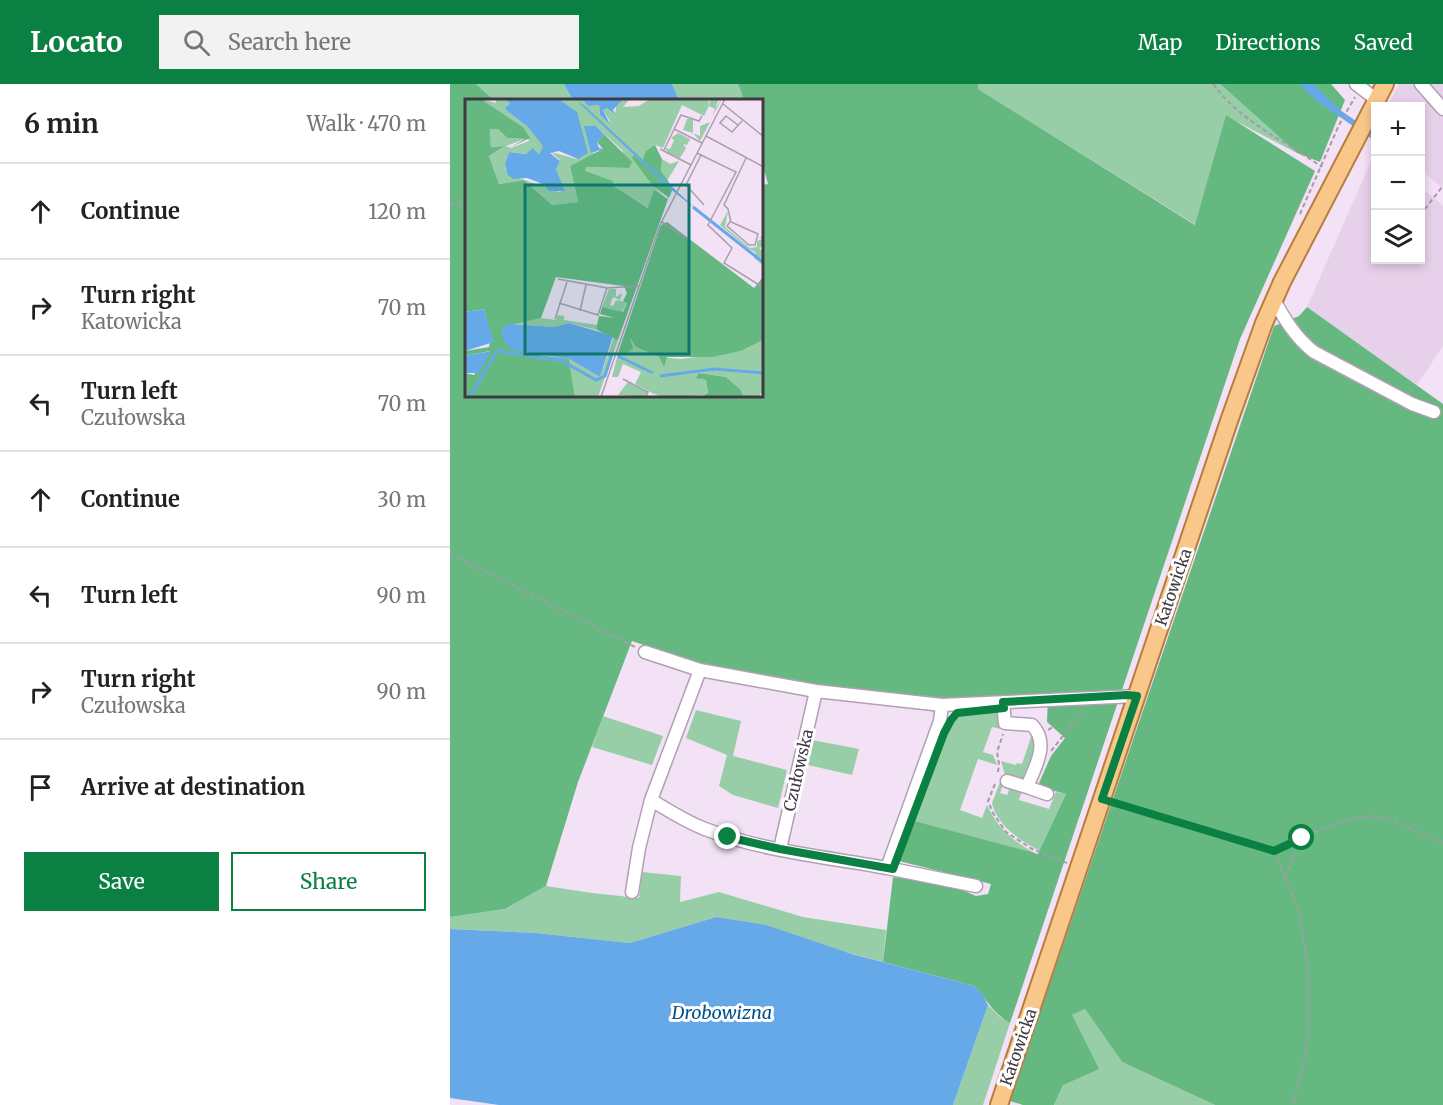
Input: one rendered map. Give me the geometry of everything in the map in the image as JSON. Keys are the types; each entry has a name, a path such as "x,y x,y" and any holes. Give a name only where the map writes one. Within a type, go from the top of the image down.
{"main road":[{"name":"Katowicka","path":"1376,102 1385,84"},
{"name":"Katowicka","path":"999,1105 1229,421 1274,300 1371,111"}],"street":[{"path":"1356,84 1371,104"},
{"path":"1421,84 1443,108"},
{"path":"1274,300 1290,327 1314,352 1412,404 1434,412"},
{"path":"645,652 700,670 816,691 942,705 1137,696"},
{"path":"632,892 639,848 651,800 700,670"},
{"name":"Czułowska","path":"780,849 816,691"},
{"path":"1003,702 1005,723 1032,725 1041,741 1041,749 1027,787"},
{"path":"887,867 940,721 942,705"},
{"path":"1000,779 1047,794"},
{"path":"651,800 702,828 728,837 976,886"}],"path":[{"path":"1213,84 1223,98 1272,137 1303,153 1337,175"},
{"path":"1297,222 1338,125 1350,104"},
{"path":"1424,210 1443,186"},
{"path":"450,205 465,201"},
{"path":"450,554 645,652"},
{"path":"1049,754 1085,708"},
{"path":"1005,723 997,752 1000,779 988,801 993,813 1006,832 1032,849 1070,864"},
{"path":"1102,799 1274,851 1362,816 1384,818 1428,838 1443,842"},
{"path":"1285,877 1302,838"},
{"path":"1274,851 1299,911 1308,967 1309,1025 1303,1066 1293,1105"}],"shaded area":[{"path":"1399,84 1443,84 1443,189 1425,173 1425,102 1389,102"},
{"path":"1371,161 1371,264 1425,264 1425,190 1443,206 1443,346 1417,385 1307,307"}],"green space":[{"path":"450,84 476,84 493,99 465,99 465,398 764,398 764,185 768,184 764,170 764,99 744,99 738,84 979,84 978,89 1195,225 1226,115 1315,171 1240,339 1010,1023 994,1010 974,986 883,962 893,877 956,887 976,896 988,894 991,884 899,861 915,821 1038,854 1066,794 1047,789 1039,783 1051,756 1065,738 1047,722 1048,695 945,698 815,686 703,665 632,641 578,782 546,886 505,909 450,917"},
{"path":"476,84 564,84 572,99 493,99"},
{"path":"672,84 738,84 744,99 679,99"},
{"path":"979,84 1220,84 1297,153 1226,116 1196,225 978,89"},
{"path":"1220,84 1331,84 1345,100 1320,162 1297,153"},
{"path":"1307,307 1443,404 1443,1105 1215,1105 1122,1062 1085,1009 1072,1015 1099,1069 1063,1085 1054,1105 1023,1105 1010,1101 1274,326 1299,316"},
{"path":"696,710 741,721 733,756 787,770 778,808 733,795 719,786 727,755 686,738"},
{"path":"998,711 1001,729 992,727 983,752 993,755 997,765 978,759 960,810 982,818 987,805 1008,834 1038,855 915,821 953,719 958,714"},
{"path":"603,716 663,736 652,765 592,747"},
{"path":"1032,734 1037,742 1030,770 1019,779 1005,775 1001,761 1016,765 1017,763 1022,764"},
{"path":"812,740 859,749 852,775 808,765"},
{"path":"1001,780 1004,781 1000,793 1007,795 1010,787 1022,790 1019,800 1049,809 1056,792 1066,794 1040,851 1010,832 994,811 992,803"},
{"path":"642,872 681,876 680,902 719,892 803,917 886,930 883,962 716,917 630,943 536,933 450,929 450,917 505,909 546,886 639,898"},
{"path":"988,1005 1010,1023 983,1105 953,1105"},
{"path":"1085,1009 1122,1062 1215,1105 1054,1105 1063,1085 1072,1015"}],"water":[{"path":"564,84 672,84 679,99 572,99"},
{"path":"1299,84 1313,84 1340,110 1371,131 1371,138 1318,102"},
{"name":"Drobowizna","path":"716,917 766,925 852,954 974,986 983,995 988,1005 953,1105 499,1105 450,1098 450,929 536,933 630,943"}],"route":[{"path":"728,837 780,849 893,869 944,733 957,713 1004,708 1003,702 1127,695 1137,696 1102,799 1274,851 1302,838"}]}
